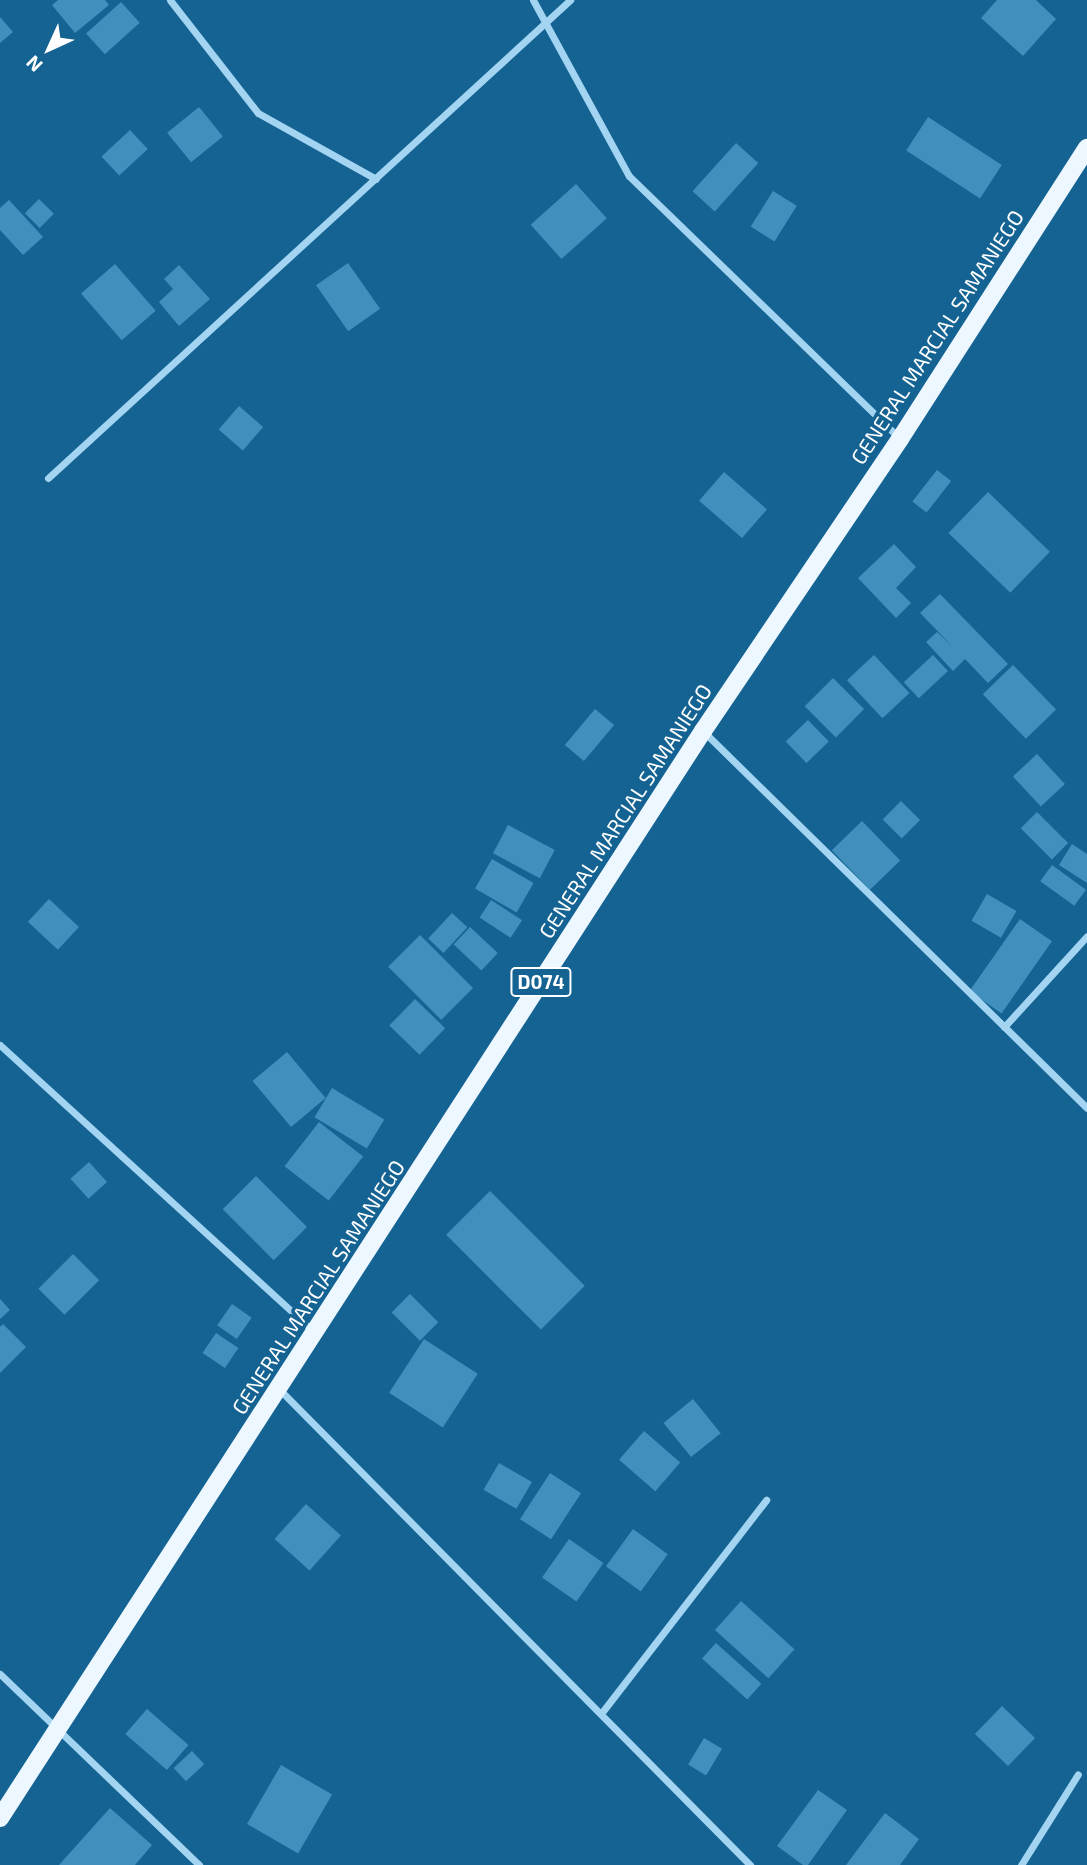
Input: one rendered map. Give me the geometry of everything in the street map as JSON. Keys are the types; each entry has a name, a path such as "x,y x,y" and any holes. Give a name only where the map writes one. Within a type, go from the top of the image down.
{"main road":[{"name":"GENERAL MARCIAL SAMANIEGO","path":"0,1818 316,1334 703,731 900,439 1087,148"}],"street":[{"path":"170,0 258,113 376,179"},
{"path":"533,0 629,176 900,439"},
{"path":"48,478 570,0"},
{"path":"703,731 1087,1108"},
{"path":"1004,1027 1087,936"},
{"path":"0,1045 316,1334"},
{"path":"279,1389 603,1711 750,1865"},
{"path":"603,1711 766,1500"},
{"path":"0,1674 56,1732 199,1865"},
{"path":"1021,1865 1078,1774"}],"building":[{"path":"58,0 105,0 109,5 75,33 52,5"},
{"path":"997,0 1036,0 1056,19 1023,56 981,18"},
{"path":"121,2 140,23 105,54 86,33"},
{"path":"0,17 13,32 0,43"},
{"path":"199,107 223,137 191,162 167,133"},
{"path":"928,117 1002,165 980,198 906,151"},
{"path":"130,130 148,149 119,176 101,157"},
{"path":"736,143 758,163 715,211 693,191"},
{"path":"576,184 607,218 561,259 531,225"},
{"path":"773,191 797,206 774,241 751,227"},
{"path":"39,199 54,214 40,228 25,213"},
{"path":"9,200 43,237 23,255 0,230 0,208"},
{"path":"348,263 380,309 348,331 316,285"},
{"path":"115,264 156,311 122,340 81,294"},
{"path":"179,265 210,299 179,326 159,302 173,289 164,279"},
{"path":"239,406 263,427 243,450 219,429"},
{"path":"937,470 951,481 927,513 912,502"},
{"path":"724,472 767,509 742,538 699,501"},
{"path":"988,492 1050,552 1010,593 948,533"},
{"path":"894,544 916,567 896,588 911,603 896,618 858,578"},
{"path":"940,594 1008,664 988,683 965,659 953,671 926,642 937,632 952,646 920,613"},
{"path":"874,655 909,693 882,718 847,680"},
{"path":"933,655 948,671 919,698 904,682"},
{"path":"1013,665 1056,710 1026,739 983,694"},
{"path":"833,678 864,709 836,737 805,706"},
{"path":"595,709 614,725 584,761 565,745"},
{"path":"808,720 829,742 807,763 786,742"},
{"path":"1037,754 1065,784 1041,806 1013,777"},
{"path":"901,801 920,820 902,838 883,819"},
{"path":"1037,812 1068,843 1052,859 1021,828"},
{"path":"862,821 900,861 870,890 832,850"},
{"path":"508,825 555,850 540,878 493,853"},
{"path":"1072,844 1087,854 1087,883 1059,865"},
{"path":"492,859 534,883 517,912 475,888"},
{"path":"1052,865 1086,890 1074,906 1040,881"},
{"path":"987,894 1016,911 1001,938 972,921"},
{"path":"49,899 79,927 58,950 28,922"},
{"path":"491,900 522,920 511,938 480,918"},
{"path":"452,913 467,927 443,953 428,939"},
{"path":"1020,919 1052,941 1001,1013 970,991"},
{"path":"470,927 498,953 481,970 454,945"},
{"path":"420,935 473,988 441,1020 388,967"},
{"path":"415,999 445,1028 420,1055 389,1026"},
{"path":"287,1052 326,1098 291,1127 253,1081"},
{"path":"332,1088 384,1119 367,1149 314,1117"},
{"path":"319,1122 363,1156 329,1201 285,1166"},
{"path":"89,1162 107,1182 88,1199 70,1179"},
{"path":"256,1176 307,1227 274,1260 223,1209"},
{"path":"490,1191 585,1286 541,1330 446,1235"},
{"path":"73,1254 99,1280 65,1315 38,1289"},
{"path":"410,1294 438,1322 420,1341 392,1312"},
{"path":"0,1299 10,1310 0,1319"},
{"path":"232,1304 252,1318 237,1339 217,1325"},
{"path":"3,1324 26,1347 0,1373 0,1327"},
{"path":"216,1333 238,1348 225,1368 203,1353"},
{"path":"424,1339 478,1374 443,1428 389,1393"},
{"path":"693,1399 721,1433 691,1457 663,1423"},
{"path":"644,1431 680,1462 655,1491 619,1460"},
{"path":"499,1463 532,1482 516,1509 483,1490"},
{"path":"550,1473 581,1493 551,1539 520,1519"},
{"path":"306,1504 341,1535 309,1570 275,1539"},
{"path":"633,1529 668,1554 641,1591 606,1566"},
{"path":"569,1539 603,1563 576,1602 542,1578"},
{"path":"741,1601 795,1649 768,1678 715,1630"},
{"path":"716,1643 761,1684 747,1699 702,1659"},
{"path":"1002,1706 1035,1738 1008,1766 975,1734"},
{"path":"147,1709 189,1745 167,1770 125,1734"},
{"path":"704,1738 722,1749 706,1775 688,1765"},
{"path":"192,1751 204,1764 186,1781 174,1768"},
{"path":"281,1765 332,1794 298,1853 247,1824"},
{"path":"818,1790 847,1810 808,1865 803,1865 777,1846"},
{"path":"110,1808 152,1845 135,1865 59,1865"},
{"path":"885,1813 919,1839 900,1865 846,1865"}]}
